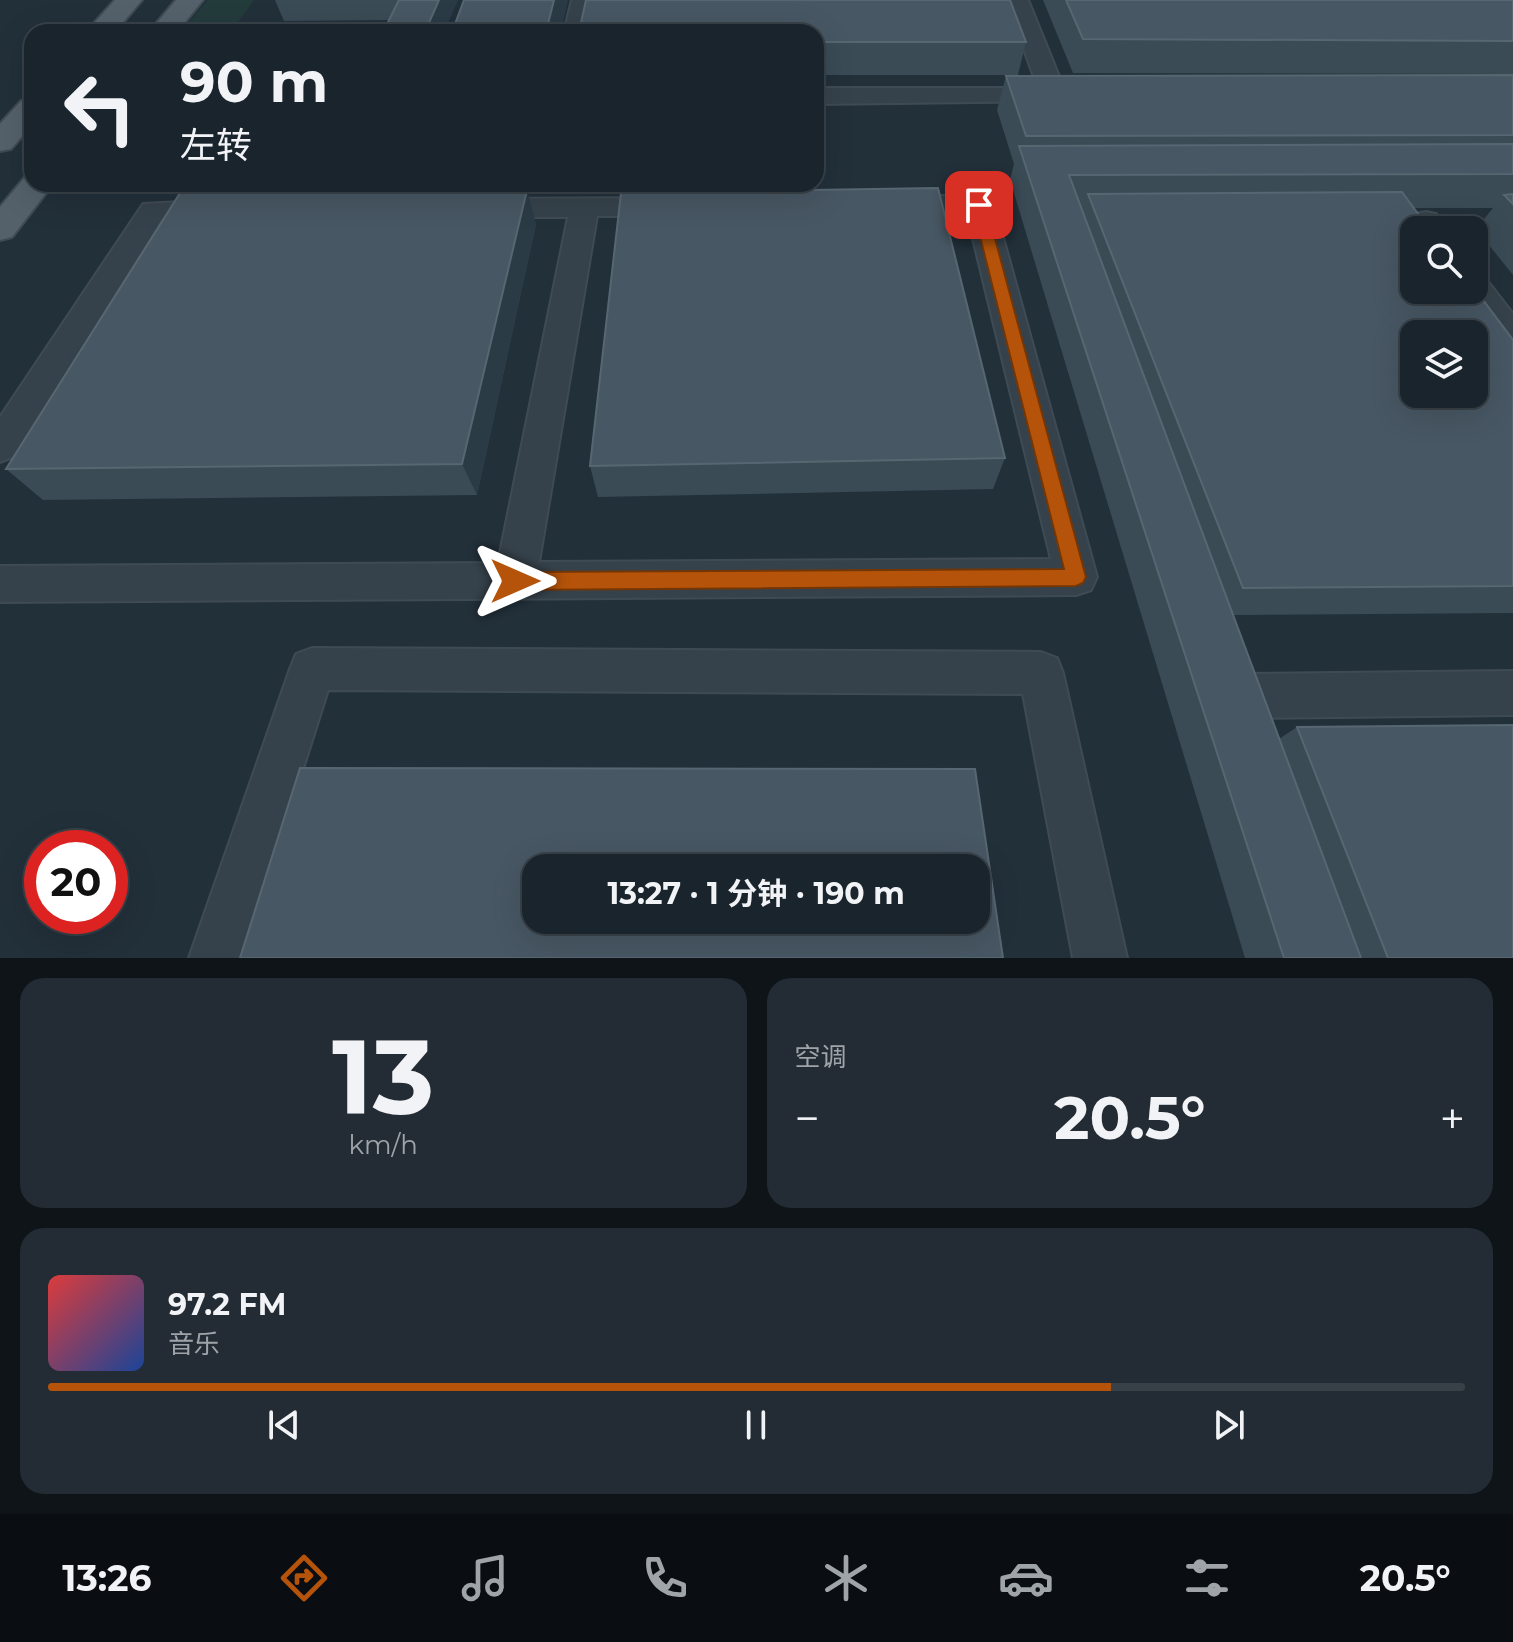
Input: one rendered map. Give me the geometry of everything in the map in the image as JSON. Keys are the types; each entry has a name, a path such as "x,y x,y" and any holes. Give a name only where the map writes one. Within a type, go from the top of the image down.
{"main road":[{"path":"107,24 129,0"},
{"path":"170,24 190,0"},
{"path":"0,142 24,116"},
{"path":"0,229 30,192"}],"lane":[{"path":"578,24 583,0"},
{"path":"824,96 1054,96 1017,0"},
{"path":"1050,84 1082,84"},
{"path":"0,584 1076,577 979,205 853,205"},
{"path":"441,208 695,206"},
{"path":"515,581 584,207"},
{"path":"0,447 153,210 249,209"},
{"path":"1488,304 1513,338"},
{"path":"216,958 312,669 328,669 1041,673 1100,958"},
{"path":"1244,696 1513,693"}],"green space":[{"path":"208,0 254,0 237,24 187,24"}],"building":[{"path":"399,0 439,0 428,24 387,24"},
{"path":"464,0 554,0 548,24 455,24"},
{"path":"586,0 1010,0 1026,42 824,42 824,24 581,24"},
{"path":"1066,0 1513,0 1513,41 1083,39"},
{"path":"1513,75 1513,135 1026,136 1006,76"},
{"path":"1513,144 1513,174 1069,175 1361,958 1284,958 1019,146"},
{"path":"938,188 1005,458 590,466 621,193"},
{"path":"527,192 462,464 6,469 180,193"},
{"path":"1402,192 1420,216 1400,216 1400,304 1486,304 1513,340 1513,586 1243,588 1088,194"},
{"path":"1513,194 1513,204 1504,195"},
{"path":"1513,725 1513,958 1388,958 1297,727"},
{"path":"300,768 975,769 988,854 522,854 522,934 990,934 990,870 1003,958 240,958"}],"route":[{"path":"515,581 1076,577 979,205"}]}
